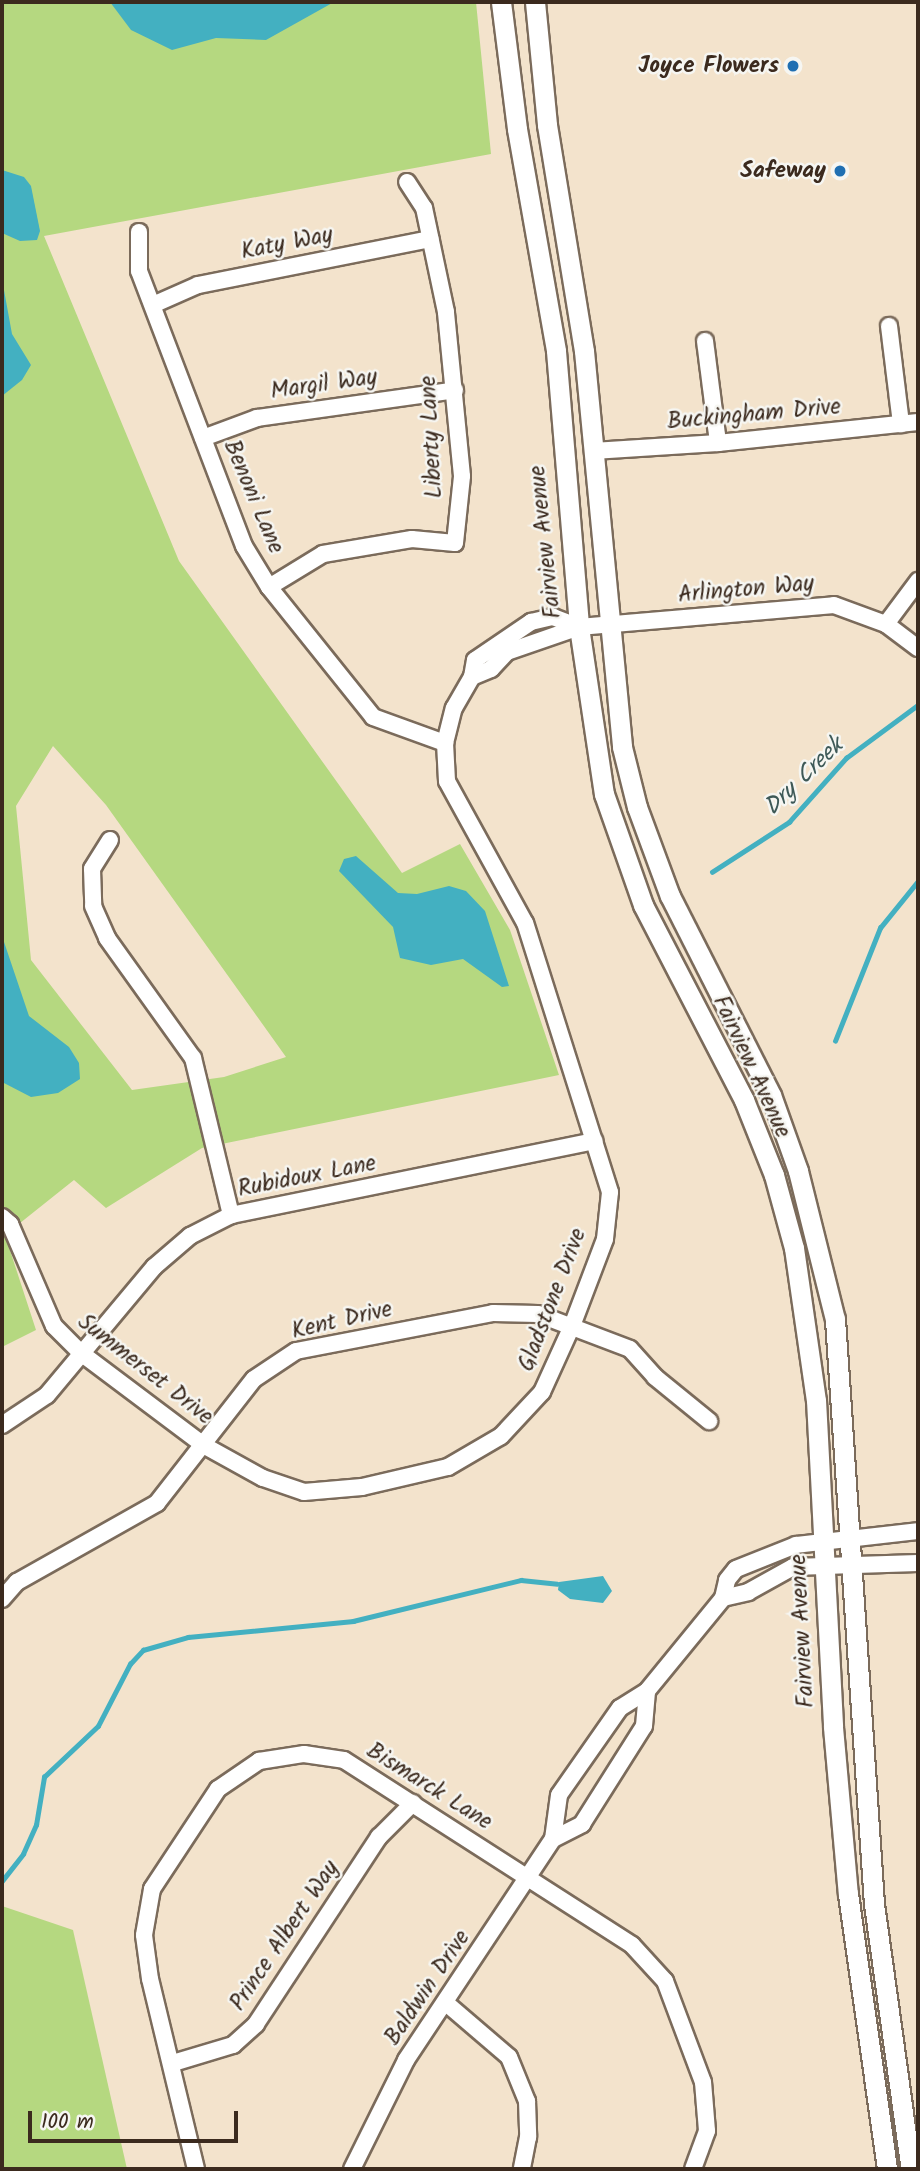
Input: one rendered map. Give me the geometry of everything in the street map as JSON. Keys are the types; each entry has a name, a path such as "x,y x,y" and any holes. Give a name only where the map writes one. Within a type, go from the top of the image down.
{"street":[{"name":"Fairview Avenue","path":"501,2 515,117 556,351 579,627 591,726 608,806 643,905 744,1100 774,1175 794,1248 816,1400 823,1543 848,1894 887,2169"},
{"name":"Fairview Avenue","path":"536,2 547,125 584,351 608,624 622,747 637,807 670,896 771,1096 798,1171 835,1319 874,1904 911,2169"},
{"name":"Liberty Lane","path":"269,587 323,554 412,539 455,543 462,477 446,313 424,208 407,182"},
{"name":"Benoni Lane","path":"139,232 139,271 155,304 244,546 269,587 373,717 445,743"},
{"name":"Katy Way","path":"155,304 198,285 431,239"},
{"path":"889,326 901,424"},
{"path":"705,341 718,443"},
{"name":"Margil Way","path":"203,438 257,418 455,390"},
{"name":"Buckingham Drive","path":"593,451 718,443 918,422"},
{"path":"886,624 918,581"},
{"name":"Arlington Way","path":"579,627 834,605 886,624 918,648"},
{"name":"Gladstone Drive","path":"205,1446 263,1478 304,1492 362,1487 448,1466 501,1436 542,1392 572,1326 605,1239 610,1192 525,923 447,781 445,743 454,708 472,677 491,670 503,646 552,617 579,627"},
{"path":"110,840 92,869 93,906 107,938 193,1058 231,1215"},
{"name":"Rubidoux Lane","path":"2,1425 47,1395 154,1267 190,1236 231,1215 594,1141"},
{"name":"Summerset Drive","path":"2,1217 10,1224 54,1326 81,1353 205,1446"},
{"name":"Kent Drive","path":"2,1599 16,1582 157,1503 205,1446 254,1379 296,1351 493,1313 538,1314 630,1349 655,1377 709,1421"},
{"name":"Baldwin Drive","path":"352,2169 385,2098 553,1839 559,1794 620,1708 646,1691 723,1598 727,1580 736,1569 796,1545 850,1541 918,1531"},
{"path":"723,1598 748,1592 793,1567 918,1563"},
{"name":"Baldwin Drive","path":"553,1839 582,1824 644,1726 646,1691"},
{"name":"Bismarck Lane","path":"196,2169 144,1935 152,1889 218,1789 260,1762 304,1754 344,1760 632,1945 665,1981 708,2105 707,2131 693,2169"},
{"name":"Prince Albert Way","path":"173,2063 233,2045 256,2024 379,1837 413,1803"},
{"path":"446,2003 509,2057 527,2101 528,2137 522,2169"}],"green space":[{"path":"2,2 476,2 491,154 44,236 179,561 402,873 460,844 510,930 559,1075 202,1148 106,1208 74,1180 5,1235 36,1330 2,1347","holes":["53,746 106,805 286,1057 224,1077 132,1090 31,960 16,806"]},
{"path":"2,1906 73,1930 127,2169 2,2169"}],"water":[{"path":"110,2 334,2 266,40 216,38 172,50 131,30"},
{"path":"2,170 24,177 31,186 40,231 37,240 20,241 2,233"},
{"path":"2,279 12,334 31,365 22,380 2,396"},
{"path":"356,856 398,893 417,894 449,886 466,891 485,911 509,986 502,987 463,959 431,965 400,958 393,927 339,871 344,859"},
{"path":"2,936 29,1016 69,1047 79,1063 80,1079 58,1093 31,1097 2,1082"},
{"path":"603,1576 612,1591 603,1603 570,1599 558,1590 559,1582"}],"waterway":[{"name":"Dry Creek","path":"712,872 789,822 846,758 918,705"},
{"path":"835,1041 880,928 918,881"},
{"path":"2,1881 23,1854 36,1825 44,1777 98,1726 130,1664 143,1650 188,1637 353,1621 521,1580 557,1584"}],"place":[{"name":"Joyce Flowers","path":"793,66"},
{"name":"Safeway","path":"840,171"}]}
